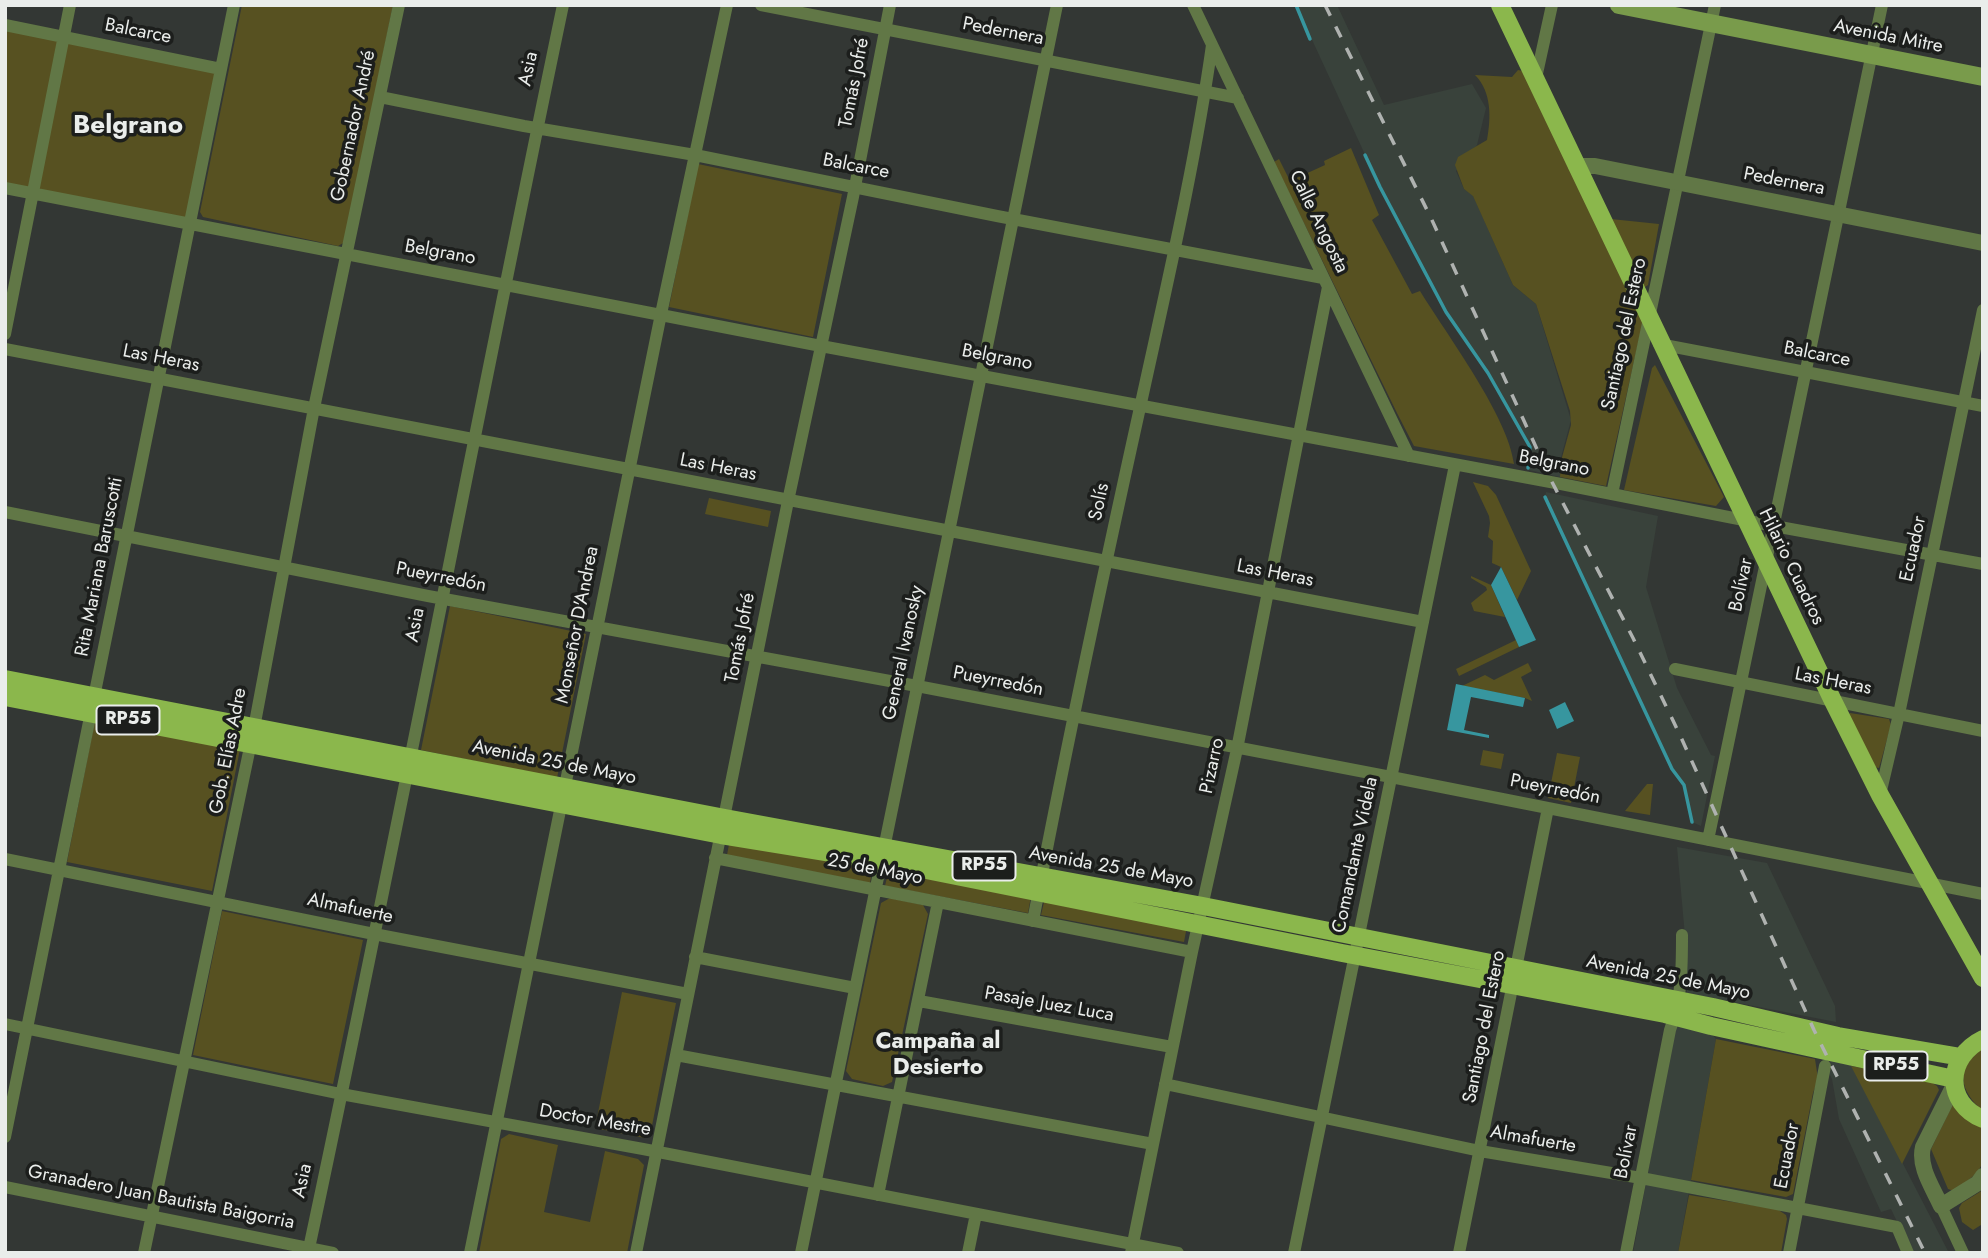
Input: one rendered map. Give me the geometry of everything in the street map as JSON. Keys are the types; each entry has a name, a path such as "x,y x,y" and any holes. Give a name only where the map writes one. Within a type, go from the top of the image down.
{"main road":[{"name":"Hilario Cuadros","path":"1500,5 1649,319 1652,343 1745,521 1880,795 1983,978"},
{"name":"Avenida Mitre","path":"1619,5 1713,14 1872,55 1983,77"},
{"name":"Avenida 25 de Mayo","path":"5,678 92,704 1040,885 1199,924 1357,946 1677,1008 1961,1057"},
{"name":"Avenida 25 de Mayo","path":"5,697 92,704"},
{"name":"Avenida 25 de Mayo","path":"1040,885 1203,906 1357,946"},
{"name":"Avenida 25 de Mayo","path":"1677,1008 1711,1026 1954,1081"},
{"path":"1961,1057 1974,1043 1983,1039"},
{"name":"RP55","path":"1961,1057 1954,1081 1958,1097 1971,1113 1983,1119"}],"street":[{"path":"5,334 70,5"},
{"name":"Rita Mariana Baruscotti","path":"5,1137 234,5"},
{"name":"Gobernador André","path":"347,255 399,5"},
{"name":"Asia","path":"309,1250 563,5"},
{"name":"Monseñor D'Andrea","path":"470,1253 661,314 727,5"},
{"name":"Pedernera","path":"761,5 1238,98"},
{"name":"Tomás Jofré","path":"636,1253 890,5"},
{"name":"General Ivanosky","path":"801,1253 1057,5"},
{"name":"Calle Angosta","path":"1193,5 1409,456"},
{"path":"1536,78 1552,5"},
{"name":"Bolívar","path":"1708,840 1882,5"},
{"name":"Santiago del Estero","path":"1649,319 1713,14"},
{"name":"Balcarce","path":"5,25 221,69"},
{"name":"Solís","path":"1033,920 1106,562 1174,249 1212,45"},
{"name":"Balcarce","path":"380,97 855,186 1326,282"},
{"name":"Pedernera","path":"1576,166 1595,166 1983,243"},
{"name":"Belgrano","path":"5,188 821,346 1983,564"},
{"name":"Gob. Elías Adre","path":"144,1253 252,735 314,408 347,255"},
{"name":"Pizarro","path":"1132,1249 1192,951 1237,749 1326,282"},
{"name":"Ecuador","path":"1880,795 1983,310"},
{"name":"Balcarce","path":"1652,343 1983,406"},
{"name":"Santiago del Estero","path":"1612,494 1652,343"},
{"name":"Las Heras","path":"5,349 1423,622"},
{"name":"Comandante Videla","path":"1294,1253 1455,465"},
{"name":"Pueyrredón","path":"5,513 1391,777 1983,894"},
{"name":"Las Heras","path":"1675,670 1983,731"},
{"name":"Santiago del Estero","path":"1459,1253 1548,808"},
{"name":"25 de Mayo","path":"715,858 1192,951"},
{"name":"Almafuerte","path":"5,859 688,995"},
{"path":"878,1195 938,902"},
{"name":"Bolívar","path":"1626,1253 1682,981 1682,935"},
{"path":"695,957 855,988"},
{"name":"Pasaje Juez Luca","path":"919,1001 1172,1047"},
{"name":"Doctor Mestre","path":"5,1024 341,1094 976,1214 1132,1249 1178,1253"},
{"path":"676,1055 1153,1144"},
{"name":"Ecuador","path":"1789,1253 1825,1066"},
{"path":"1954,1081 1921,1153 1924,1169 1963,1253"},
{"name":"Almafuerte","path":"1165,1084 1480,1151 1641,1178 1897,1227 1908,1253"},
{"path":"1941,1206 1978,1183 1983,1176"},
{"name":"Granadero Juan Bautista Baigorria","path":"5,1187 333,1253"},
{"path":"968,1253 976,1214"}],"shaded area":[{"path":"242,5 393,5 345,242 338,246 203,217 200,212"},
{"path":"1296,5 1337,5 1384,105 1472,84 1486,108 1477,145 1456,171 1464,189 1473,195 1513,285 1536,304 1571,420 1560,461 1560,477 1529,470 1530,447 1488,373 1446,312 1380,187"},
{"path":"5,25 221,69 189,223 5,188"},
{"path":"1518,70 1527,72 1644,317 1606,486 1560,477 1561,461 1571,425 1570,411 1536,304 1513,285 1473,196 1464,189 1455,165 1458,157 1487,140 1489,106 1485,89 1475,75 1512,77"},
{"path":"1351,148 1379,215 1372,220 1412,294 1420,291 1489,400 1501,423 1514,464 1414,446 1274,162 1279,159 1290,181 1325,165 1324,161"},
{"path":"698,164 842,194 813,337 669,307"},
{"path":"1611,219 1659,224 1648,285 1645,287 1641,286"},
{"path":"1655,365 1724,497 1716,506 1624,490 1652,368"},
{"path":"1473,482 1488,486 1496,495 1531,571 1517,600 1501,567 1492,563 1493,541 1488,537 1489,516"},
{"path":"1546,492 1658,516 1646,587 1677,688 1711,755 1715,756 1701,826 1692,822 1684,785 1672,769 1545,497"},
{"path":"709,498 771,511 768,527 705,514"},
{"path":"1471,576 1491,585 1505,617 1474,611 1471,603 1487,590"},
{"path":"450,606 586,634 557,778 421,750"},
{"path":"1516,640 1519,647 1459,676 1456,669"},
{"path":"1528,663 1532,671 1521,677 1532,701 1462,686 1485,675 1494,680"},
{"path":"1850,713 1889,719 1891,725 1879,768 1874,767 1848,716"},
{"path":"95,720 240,749 212,891 67,862"},
{"path":"1483,750 1504,754 1501,769 1480,765"},
{"path":"1557,753 1580,757 1571,803 1548,798"},
{"path":"1647,784 1653,784 1650,815 1625,811"},
{"path":"730,839 873,866 870,883 727,855"},
{"path":"1677,847 1767,863 1835,1006 1836,1022 1687,993 1686,947"},
{"path":"889,869 1031,896 1028,913 885,886"},
{"path":"890,898 923,905 928,914 892,1082 883,1086 852,1079 846,1071 881,903"},
{"path":"1045,898 1187,926 1184,942 1041,915"},
{"path":"222,911 363,940 333,1084 193,1055"},
{"path":"622,992 676,1003 650,1136 645,1138 595,1128"},
{"path":"1681,1021 1710,1032 1716,1039 1678,1253 1633,1253 1675,1027"},
{"path":"1716,1039 1815,1059 1818,1079 1793,1194 1786,1197 1691,1180"},
{"path":"1983,1048 1983,1111 1965,1087 1964,1072"},
{"path":"1821,1058 1850,1061 1949,1253 1912,1253 1891,1209 1881,1212 1839,1119 1832,1079"},
{"path":"1851,1066 1928,1080 1937,1086 1939,1090 1902,1164"},
{"path":"1956,1098 1983,1128 1983,1159 1978,1171 1954,1191 1948,1189 1931,1149"},
{"path":"509,1134 558,1145 544,1212 590,1222 605,1151 638,1159 644,1165 627,1253 479,1253 501,1139"},
{"path":"1983,1190 1981,1225 1973,1230 1962,1222 1959,1208 1962,1203"},
{"path":"1689,1195 1777,1209 1786,1215 1787,1219 1781,1253 1678,1253"}],"water":[{"path":"1501,567 1536,640 1519,647 1491,585"},
{"path":"1456,684 1525,698 1523,707 1471,697 1464,730 1489,735 1489,738 1447,730"},
{"path":"1565,702 1574,721 1557,729 1549,710"}],"waterway":[{"path":"1296,5 1310,39"},
{"path":"1365,155 1446,312 1488,373 1530,447 1528,468"},
{"path":"1545,497 1672,769 1684,785 1692,822"}],"railway":[{"path":"1325,5 1431,218 1552,482 1679,733 1814,1030 1925,1253"}],"district":[{"name":"Belgrano","path":"128,127"},
{"name":"Campaña al Desierto","path":"938,1055"}]}
